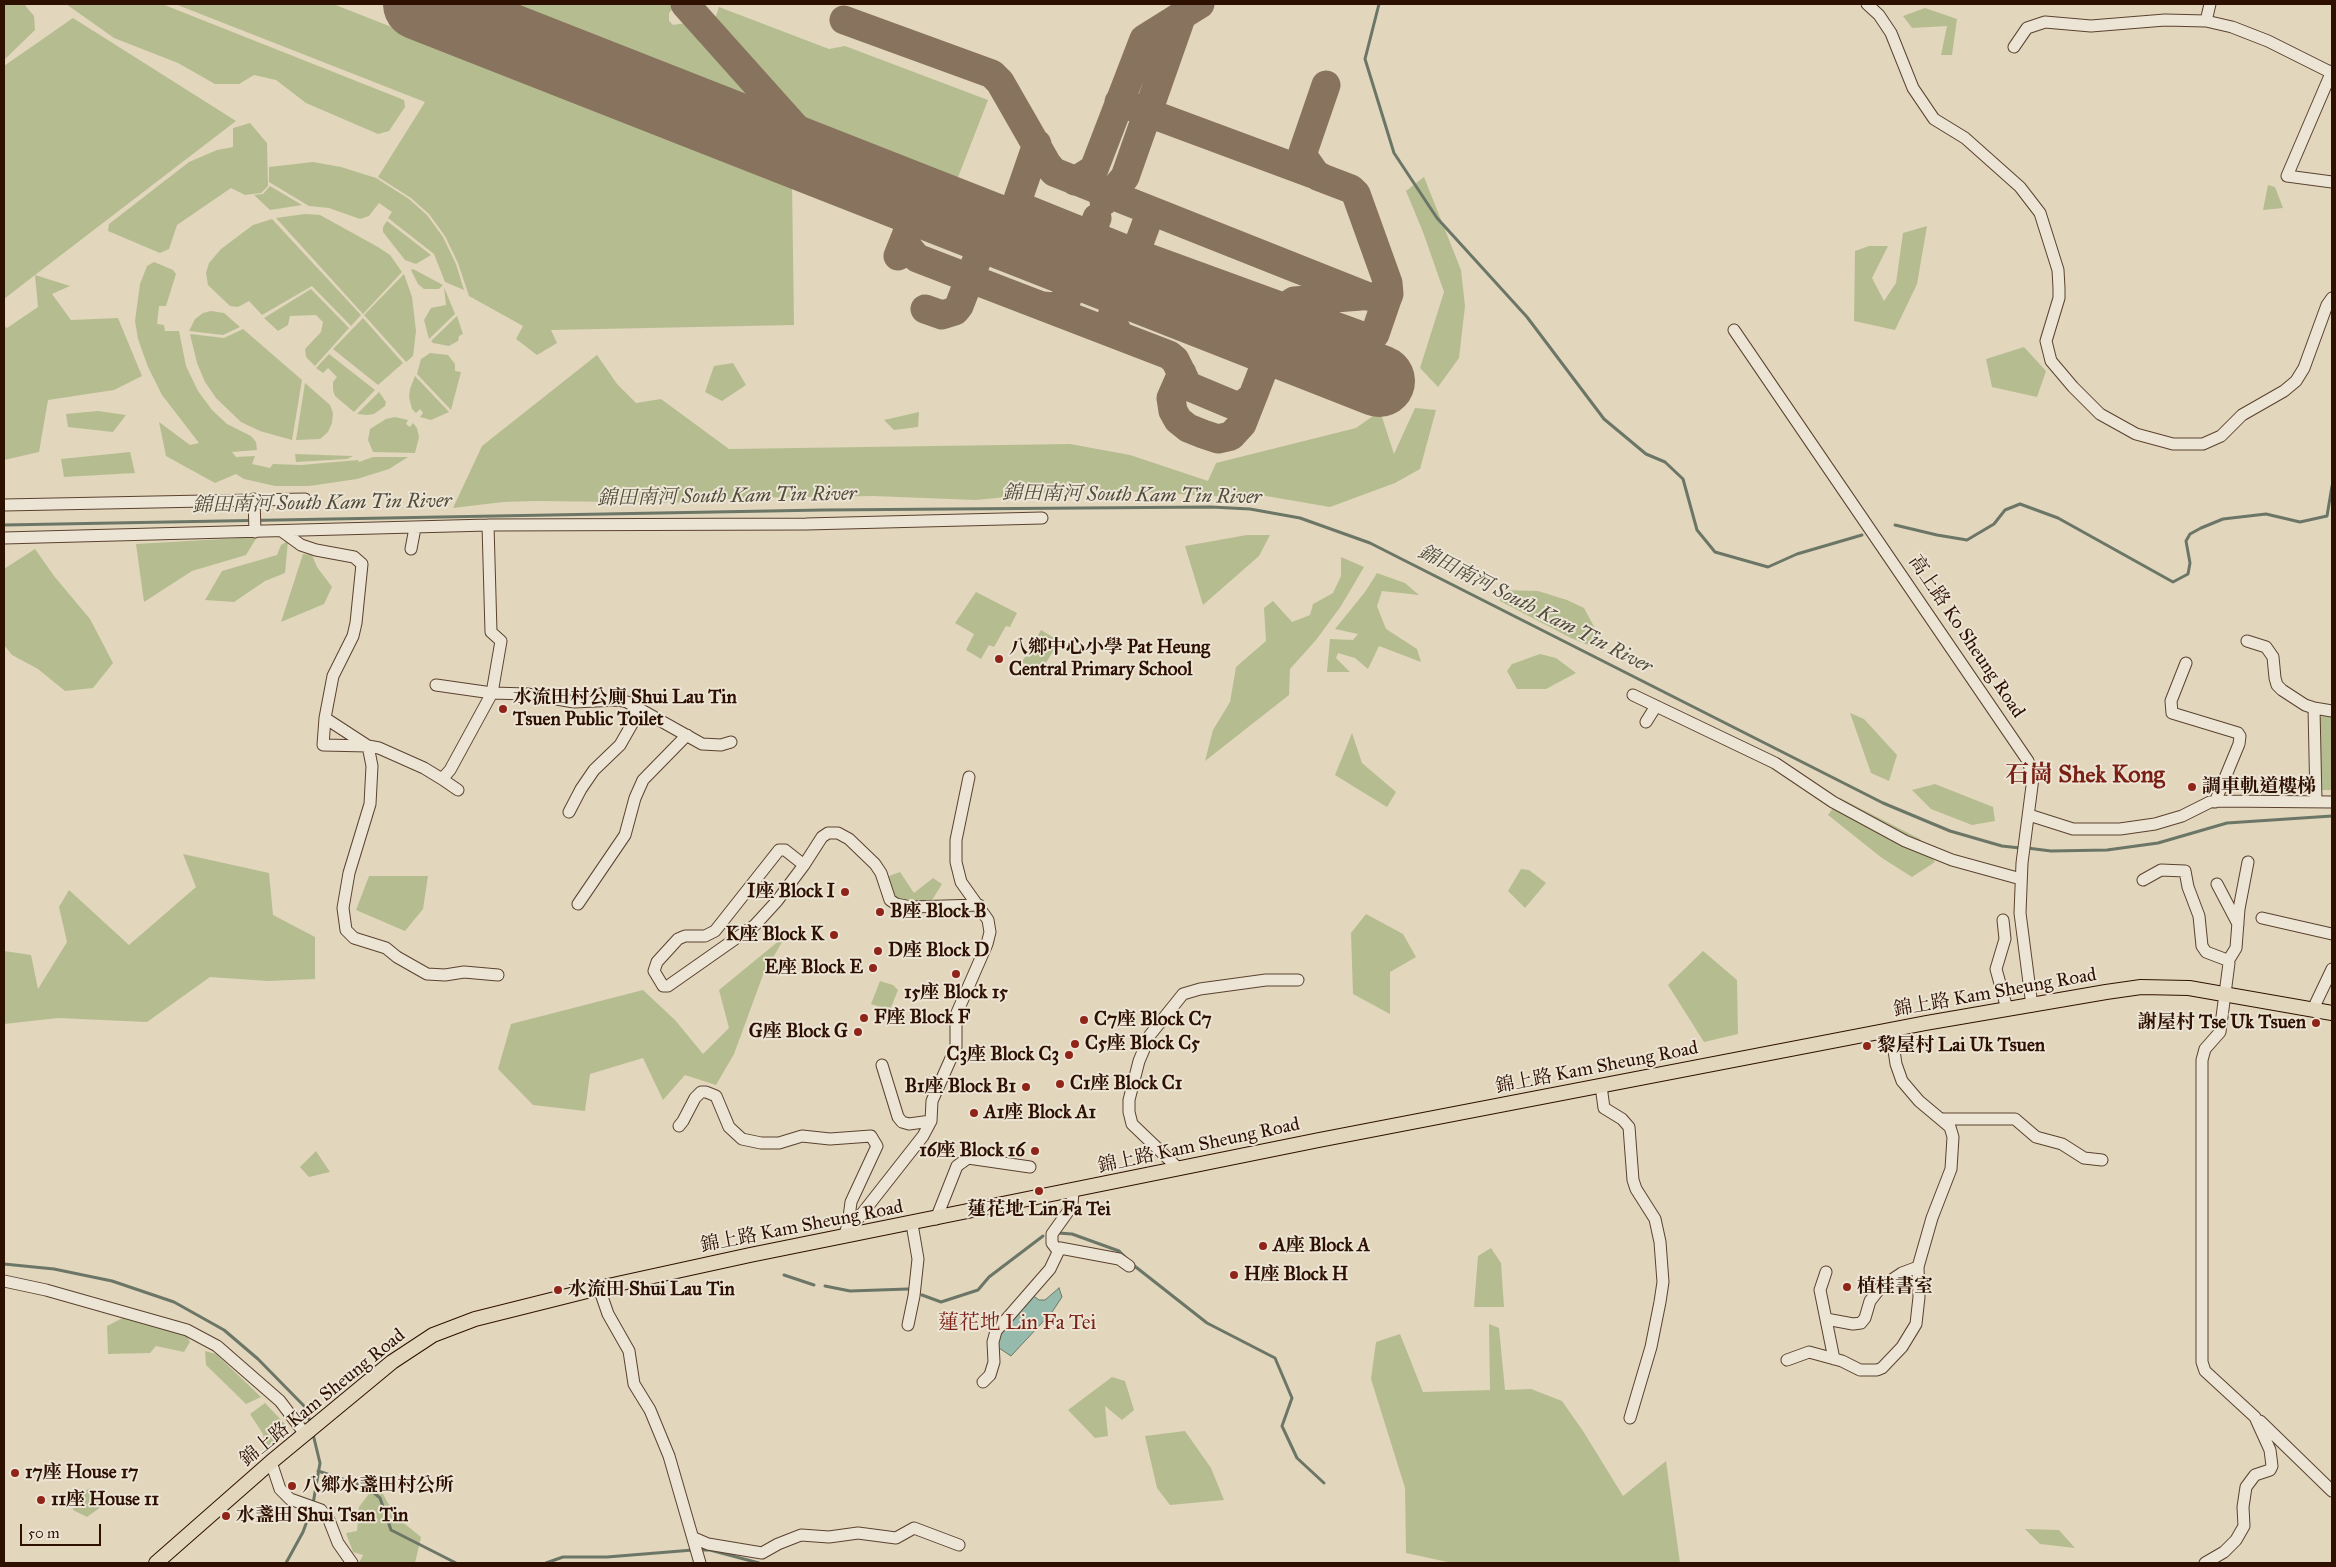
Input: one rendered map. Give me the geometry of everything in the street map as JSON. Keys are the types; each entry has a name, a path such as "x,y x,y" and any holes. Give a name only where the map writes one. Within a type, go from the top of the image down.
{"main road":[{"name":"錦上路 Kam Sheung Road","path":"156,1563 271,1462 392,1362 433,1335 475,1319 599,1288 846,1231 912,1224 1179,1169 1891,1030 2141,987 2190,988 2332,1013"}],"street":[{"path":"1867,4 1880,15 1891,33 1913,88 1934,119 1965,138 2020,187 2040,213 2058,270 2059,288 2059,298 2046,341 2052,361 2073,387 2100,414 2136,434 2173,444 2203,444 2221,436 2242,416 2284,391 2296,381 2304,368 2332,298"},
{"path":"2206,21 2210,4"},
{"path":"2014,47 2027,28 2045,22 2091,26 2165,20 2206,21 2232,27 2268,41 2332,72 2286,176 2332,182"},
{"name":"高上路 Ko Sheung Road","path":"1734,330 2023,754 2033,778 2021,874 2020,913 2032,1006"},
{"path":"4,505 305,499"},
{"path":"254,500 256,532"},
{"path":"4,538 488,525 806,524 1042,518"},
{"path":"442,779 450,770 492,693 500,641 491,632 488,525"},
{"path":"411,549 416,528"},
{"path":"283,532 301,545 354,557 362,564 356,623 353,636 333,676 325,718 323,745 368,746"},
{"path":"2247,641 2266,647 2273,657 2275,678 2277,685 2282,690 2314,708 2332,711"},
{"path":"2186,663 2171,701 2172,713 2240,736 2239,744 2215,802"},
{"path":"436,685 492,693 527,694 574,702 618,700 637,708 702,744 721,745 731,742"},
{"path":"1633,695 1775,763 1833,802 1906,841 1952,860 2021,874"},
{"path":"1646,722 1656,706"},
{"path":"570,812 581,789 594,770 620,745 632,724 637,708"},
{"path":"2314,708 2316,802"},
{"path":"325,718 368,746 401,757 442,779 458,790"},
{"path":"578,904 625,835 635,798 643,780 687,735"},
{"path":"368,746 372,766 370,804 348,873 343,908 346,930 354,938 386,948 397,957 428,974 445,975 464,972 498,975"},
{"path":"846,1231 857,1220 923,1136 931,1120 932,1101 956,1048 956,1015 988,944 990,932 988,920 980,905 961,882 956,862 956,840 968,777"},
{"path":"2029,815 2073,829 2120,829 2154,824 2215,802 2332,802"},
{"path":"804,865 784,850 779,850 715,931 705,936 685,936 678,939 656,962 654,971 663,986 668,986 755,926 777,902 804,865 822,837 828,833 838,833 850,839 875,864 881,873 890,900 896,904 911,907 980,905"},
{"path":"2248,862 2236,948 2228,961 2220,1032 2205,1049 2202,1060 2202,1362 2206,1371 2332,1491"},
{"path":"2143,880 2161,870 2185,870 2188,887 2200,916 2204,949 2228,961"},
{"path":"2217,884 2238,924"},
{"path":"2262,918 2332,934"},
{"path":"2003,920 2004,940 1996,969 2007,1010"},
{"path":"2313,1009 2332,969"},
{"path":"1179,1169 1132,1124 1129,1112 1129,1100 1139,1061 1150,1034 1183,994 1200,989 1266,980 1298,980"},
{"path":"1787,1360 1809,1352 1834,1359 1860,1370 1872,1371 1882,1368 1902,1347 1913,1330 1919,1310 1918,1267 1953,1158 1952,1131 1943,1119 1919,1101 1902,1081 1896,1064 1891,1030"},
{"path":"882,1065 898,1117 902,1122 909,1124 931,1120"},
{"path":"1601,1086 1604,1108 1622,1119 1629,1128 1633,1180 1636,1190 1655,1219 1660,1242 1663,1282 1660,1302 1651,1347 1630,1418"},
{"path":"678,1126 683,1121 695,1098 701,1092 706,1092 716,1096 729,1127 742,1139 761,1143 779,1143 802,1136 830,1139 871,1136 877,1146 851,1202 846,1231"},
{"path":"1943,1119 2015,1119 2036,1137 2062,1144 2084,1158 2102,1160"},
{"path":"936,1219 957,1166 968,1158 1030,1167"},
{"path":"1058,1250 1052,1243 1052,1234 1072,1206 1072,1191"},
{"path":"908,1325 914,1296 918,1259 912,1224"},
{"path":"983,1382 990,1375 994,1362 993,1342 996,1330 1050,1269 1058,1250 1064,1247 1119,1259 1129,1266"},
{"path":"1826,1319 1853,1324 1861,1323 1865,1318 1870,1301 1881,1287 1902,1273 1918,1267"},
{"path":"1826,1272 1820,1290 1834,1359"},
{"path":"4,1281 46,1290 187,1330 217,1346 280,1401 306,1433"},
{"path":"599,1288 608,1314 629,1351 634,1384 650,1410 669,1456 697,1550 708,1544 762,1553 801,1535 830,1537 858,1533 896,1538 914,1528 959,1544"},
{"path":"2205,1563 2224,1552 2236,1540 2244,1526 2243,1507 2246,1487 2255,1475 2270,1470 2272,1466 2270,1450 2255,1416"},
{"path":"271,1462 280,1489 290,1499 303,1502 321,1510 329,1520 338,1543 352,1563"}],"shaded area":[{"path":"4,4 24,4 34,16 35,30 4,60"},
{"path":"66,4 162,4 404,100 405,107 389,131 378,134 306,103 276,80 254,75 239,84 215,84 178,63 114,38"},
{"path":"175,4 333,4 792,184 794,325 551,330 557,343 537,355 516,339 523,326 469,296 458,263 445,236 429,214 411,198 378,177 425,102"},
{"path":"491,4 677,4 669,13 669,21 673,25 692,22 777,116"},
{"path":"719,7 829,49 845,46 988,100 955,185 803,125 713,25"},
{"path":"1925,8 1957,19 1952,55 1941,55 1947,26 1912,28 1903,16"},
{"path":"73,18 236,121 4,299 4,66"},
{"path":"250,123 267,143 268,186 261,193 245,195 231,188 177,225 169,249 160,253 108,231 109,224 189,162 217,150 233,147 233,128"},
{"path":"313,162 341,167 376,178 409,199 427,215 443,237 456,264 464,290 445,282 434,254 388,218 392,212 379,203 369,216 360,219 329,208 309,206 269,182 269,167"},
{"path":"1424,177 1461,270 1465,306 1459,358 1438,387 1420,368 1444,292 1406,191"},
{"path":"2268,185 2275,187 2283,208 2263,210"},
{"path":"270,186 302,205 270,210 254,195 263,194"},
{"path":"305,214 320,215 378,247 390,255 402,272 363,314 276,218"},
{"path":"272,219 361,315 351,326 312,286 262,315 249,301 238,307 230,306 208,285 206,273 209,263 221,249 253,225"},
{"path":"387,221 431,255 416,264 405,260 383,232 383,227"},
{"path":"1927,226 1917,284 1895,330 1854,321 1855,251 1869,246 1888,246 1872,278 1884,301 1896,283 1903,233"},
{"path":"154,262 173,270 176,274 166,306 159,306 157,324 164,325 165,331 179,331 186,366 198,391 212,410 227,424 251,436 256,442 257,450 232,452 236,457 255,456 252,464 270,468 273,464 301,465 358,460 359,462 373,457 408,457 389,469 357,479 309,486 275,486 244,479 236,474 215,483 166,456 159,422 190,445 199,443 162,395 148,367 138,339 135,321 140,284 147,266"},
{"path":"413,269 443,285 439,289 424,289 418,284 411,270"},
{"path":"404,274 412,297 416,331 413,356 406,362 364,315"},
{"path":"35,275 70,286 52,294 71,320 118,318 142,376 114,390 48,400 39,452 4,460 4,326 7,328 38,307"},
{"path":"444,287 455,314 429,339 424,320 431,308 446,305"},
{"path":"311,289 349,328 315,366 306,357 305,349 321,332 323,322 316,315 290,316 288,325 278,331 264,318"},
{"path":"211,311 224,313 240,327 223,335 189,331 195,319 203,313"},
{"path":"457,316 463,334 459,336 458,341 449,346 433,343 431,341"},
{"path":"363,318 403,363 378,385 333,349"},
{"path":"243,329 302,380 292,440 260,431 241,422 216,398 205,382 197,363 190,334 224,338"},
{"path":"2024,347 2046,371 2037,397 1992,387 1986,359"},
{"path":"430,353 448,355 455,364 455,371 461,372 451,410 417,374 421,359"},
{"path":"329,354 375,390 354,412 335,396 333,382 337,377 328,368 323,373 316,368"},
{"path":"597,355 617,384 636,403 661,399 729,449 1070,444 1130,455 1208,481 1216,463 1356,428 1380,411 1394,454 1415,408 1436,410 1420,469 1395,483 1330,507 1266,496 1231,497 1087,489 976,500 873,496 736,498 702,503 537,501 503,502 453,508 482,446"},
{"path":"733,363 746,385 722,401 705,392 714,366"},
{"path":"415,376 449,412 431,420 420,417 423,413 420,409 416,413 412,409 409,397"},
{"path":"305,383 330,405 333,413 332,423 328,432 320,439 296,440"},
{"path":"379,392 386,402 385,406 374,414 357,414"},
{"path":"98,411 126,415 113,432 68,427 66,414"},
{"path":"919,412 918,427 894,430 884,420"},
{"path":"395,417 408,420 406,424 410,427 413,423 417,428 419,437 415,453 373,452 368,440 370,429 386,419"},
{"path":"130,452 135,473 64,477 61,459"},
{"path":"295,454 353,456 347,459 296,462"},
{"path":"1247,535 1270,535 1259,556 1203,605 1185,546"},
{"path":"257,537 246,555 192,571 144,602 136,544"},
{"path":"288,541 285,573 265,581 234,602 205,600 222,571 277,555 281,545"},
{"path":"35,549 54,576 90,619 113,663 93,688 65,691 38,669 12,655 4,645 4,569"},
{"path":"303,554 312,555 317,567 332,587 324,604 281,622"},
{"path":"1341,557 1364,567 1341,606 1316,640 1290,669 1289,695 1205,761 1213,730 1230,702 1236,667 1266,641 1264,608 1273,601 1292,622 1310,615 1313,604 1333,593 1341,576"},
{"path":"1377,573 1405,583 1419,595 1382,591 1377,606 1386,629 1417,649 1421,662 1379,646 1368,669 1355,658 1338,653 1336,658 1350,672 1327,672 1330,639 1353,640 1358,634 1335,629 1365,592"},
{"path":"1502,590 1538,591 1567,600 1584,608 1597,632 1601,650 1571,638 1500,601"},
{"path":"976,592 1017,613 1010,627 1006,626 994,647 989,645 981,659 966,650 974,634 955,623"},
{"path":"1041,630 1059,641 1040,673 1022,662"},
{"path":"1540,654 1556,658 1576,673 1546,689 1517,689 1507,671 1512,664"},
{"path":"1850,713 1864,719 1897,755 1889,781 1871,773"},
{"path":"2322,716 2332,717 2332,790 2321,790 2318,720"},
{"path":"1352,733 1362,763 1396,792 1387,807 1335,775"},
{"path":"1935,784 1993,807 1995,821 1972,825 1931,809 1912,790"},
{"path":"1840,798 1920,839 1935,862 1912,877 1882,858 1828,815"},
{"path":"183,854 269,873 273,915 315,937 315,979 268,981 210,977 147,1022 58,1018 4,1024 4,951 31,955 38,989 67,942 59,907 69,890 129,945 196,887"},
{"path":"1521,869 1529,870 1546,883 1525,908 1508,891"},
{"path":"900,872 914,893 933,878 942,884 929,905 908,903 891,895 889,876"},
{"path":"369,876 428,876 423,909 405,931 356,910"},
{"path":"1366,914 1403,934 1416,957 1390,972 1390,1014 1353,994 1351,933"},
{"path":"786,935 763,975 734,1054 716,1085 685,1075 663,1100 643,1058 590,1074 585,1111 533,1105 498,1069 511,1024 643,990 675,1020 703,1054 729,1028 719,990"},
{"path":"1703,951 1737,980 1738,1034 1704,1042 1668,985"},
{"path":"880,981 893,985 898,990 890,1010 871,1004"},
{"path":"316,1151 330,1172 309,1177 300,1167"},
{"path":"1491,1248 1501,1263 1504,1307 1474,1307 1478,1256"},
{"path":"1059,1288 1062,1297 1052,1312 1011,1356 996,1346 998,1334 1031,1294 1039,1300 1045,1300"},
{"path":"138,1310 179,1321 190,1342 184,1352 156,1346 150,1353 108,1354 107,1326"},
{"path":"1489,1324 1499,1328 1505,1390 1531,1389 1562,1401 1623,1496 1666,1461 1680,1563 1452,1563 1406,1553 1405,1488 1371,1379 1376,1342 1400,1334 1423,1392 1490,1390"},
{"path":"205,1351 216,1354 261,1397 246,1404 206,1365"},
{"path":"1112,1377 1125,1381 1134,1410 1122,1420 1105,1406 1108,1436 1095,1438 1068,1410"},
{"path":"265,1403 285,1424 267,1454 263,1434 250,1414"},
{"path":"1185,1431 1211,1468 1224,1500 1170,1505 1157,1488 1145,1436"},
{"path":"377,1483 395,1516 421,1537 415,1563 359,1563 363,1555 353,1552 346,1533 357,1531 359,1507"},
{"path":"90,1488 105,1504 87,1517 73,1510 76,1496"},
{"path":"2025,1529 2059,1530 2075,1548 2040,1544"}],"waterway":[{"path":"1379,4 1365,59 1394,153 1437,218 1527,317 1604,419 1646,454 1665,462 1683,479 1697,530 1715,552 1768,567 1797,554 1862,535"},
{"path":"1895,525 1967,540 1994,524 2005,510 2020,504 2058,518 2173,582 2188,574 2190,563 2186,541 2190,534 2223,519 2266,514 2300,522 2327,516 2332,486"},
{"name":"錦田南河 South Kam Tin River","path":"4,525 823,510 1211,507 1250,509 1300,518 1370,543 1883,803 1950,831 2002,846 2020,848"},
{"name":"錦田南河 South Kam Tin River","path":"2027,848 2051,851 2107,850 2158,843 2227,823 2332,816"},
{"path":"1058,1233 1072,1234 1119,1251 1126,1258"},
{"path":"922,1295 941,1302 978,1290 989,1277 1043,1236"},
{"path":"4,1264 54,1269 112,1281 174,1302 224,1330 258,1359 307,1409 310,1423"},
{"path":"1132,1264 1207,1323 1275,1358 1292,1398 1282,1426 1297,1458 1324,1483"},
{"path":"784,1275 814,1285"},
{"path":"825,1286 850,1291 908,1289"},
{"path":"313,1434 320,1463 313,1504"},
{"path":"318,1471 367,1487 380,1498 391,1530 456,1563"},
{"path":"286,1563 303,1532 311,1510"},
{"path":"546,1563 563,1557 607,1557 693,1550"},
{"path":"699,1550 710,1550 759,1563"}],"taxiway":[{"path":"685,4 829,165"},
{"path":"1075,181 1094,169 1144,39 1200,4"},
{"path":"1104,201 1125,177 1182,15"},
{"path":"844,20 992,74 1000,82 1047,164 1054,172 1366,296 1387,299 1389,294 1388,283 1356,194 1351,189 1317,176 1305,159 1303,152 1326,85"},
{"path":"1119,102 1321,177"},
{"path":"1037,144 1018,199 1021,207 1135,253 1368,338 1375,334 1387,299"},
{"path":"898,256 920,201"},
{"path":"1119,335 1112,321 1112,316 1148,219 1147,210"},
{"path":"1043,306 1054,307 1066,301 1097,218"},
{"path":"906,239 906,245 917,258 1169,355 1175,360 1188,386 1231,404 1242,406 1253,396 1268,357 1269,338 1273,324 1288,305 1294,301 1361,296"},
{"path":"925,309 942,315 955,311 959,306 976,262"},
{"path":"1195,309 1262,303"},
{"path":"1182,373 1171,398 1173,411 1178,420 1188,428 1218,439 1231,436 1242,424 1253,396"}],"runway":[{"path":"419,4 1379,381"}],"place":[{"name":"八鄉中心小學 Pat Heung Central Primary School","path":"999,659"},
{"name":"水流田村公廁 Shui Lau Tin Tsuen Public Toilet","path":"503,709"},
{"name":"調車軌道樓梯","path":"2192,787"},
{"name":"I座 Block I","path":"845,892"},
{"name":"B座 Block B","path":"880,912"},
{"name":"K座 Block K","path":"834,935"},
{"name":"D座 Block D","path":"878,951"},
{"name":"E座 Block E","path":"873,968"},
{"name":"15座 Block 15","path":"956,974"},
{"name":"F座 Block F","path":"864,1018"},
{"name":"C7座 Block C7","path":"1084,1020"},
{"name":"謝屋村 Tse Uk Tsuen","path":"2316,1023"},
{"name":"G座 Block G","path":"858,1032"},
{"name":"C5座 Block C5","path":"1075,1044"},
{"name":"黎屋村 Lai Uk Tsuen","path":"1867,1046"},
{"name":"C3座 Block C3","path":"1069,1055"},
{"name":"C1座 Block C1","path":"1060,1084"},
{"name":"B1座 Block B1","path":"1026,1087"},
{"name":"A1座 Block A1","path":"974,1113"},
{"name":"16座 Block 16","path":"1035,1151"},
{"name":"蓮花地 Lin Fa Tei","path":"1039,1191"},
{"name":"A座 Block A","path":"1263,1246"},
{"name":"H座 Block H","path":"1234,1275"},
{"name":"植桂書室","path":"1847,1287"},
{"name":"水流田 Shui Lau Tin","path":"558,1290"},
{"name":"17座 House 17","path":"15,1473"},
{"name":"八鄉水盞田村公所","path":"292,1486"},
{"name":"11座 House 11","path":"41,1500"},
{"name":"水盞田 Shui Tsan Tin","path":"226,1516"}],"district":[{"name":"石崗 Shek Kong","path":"2085,776"},
{"name":"蓮花地 Lin Fa Tei","path":"1017,1324"}]}
